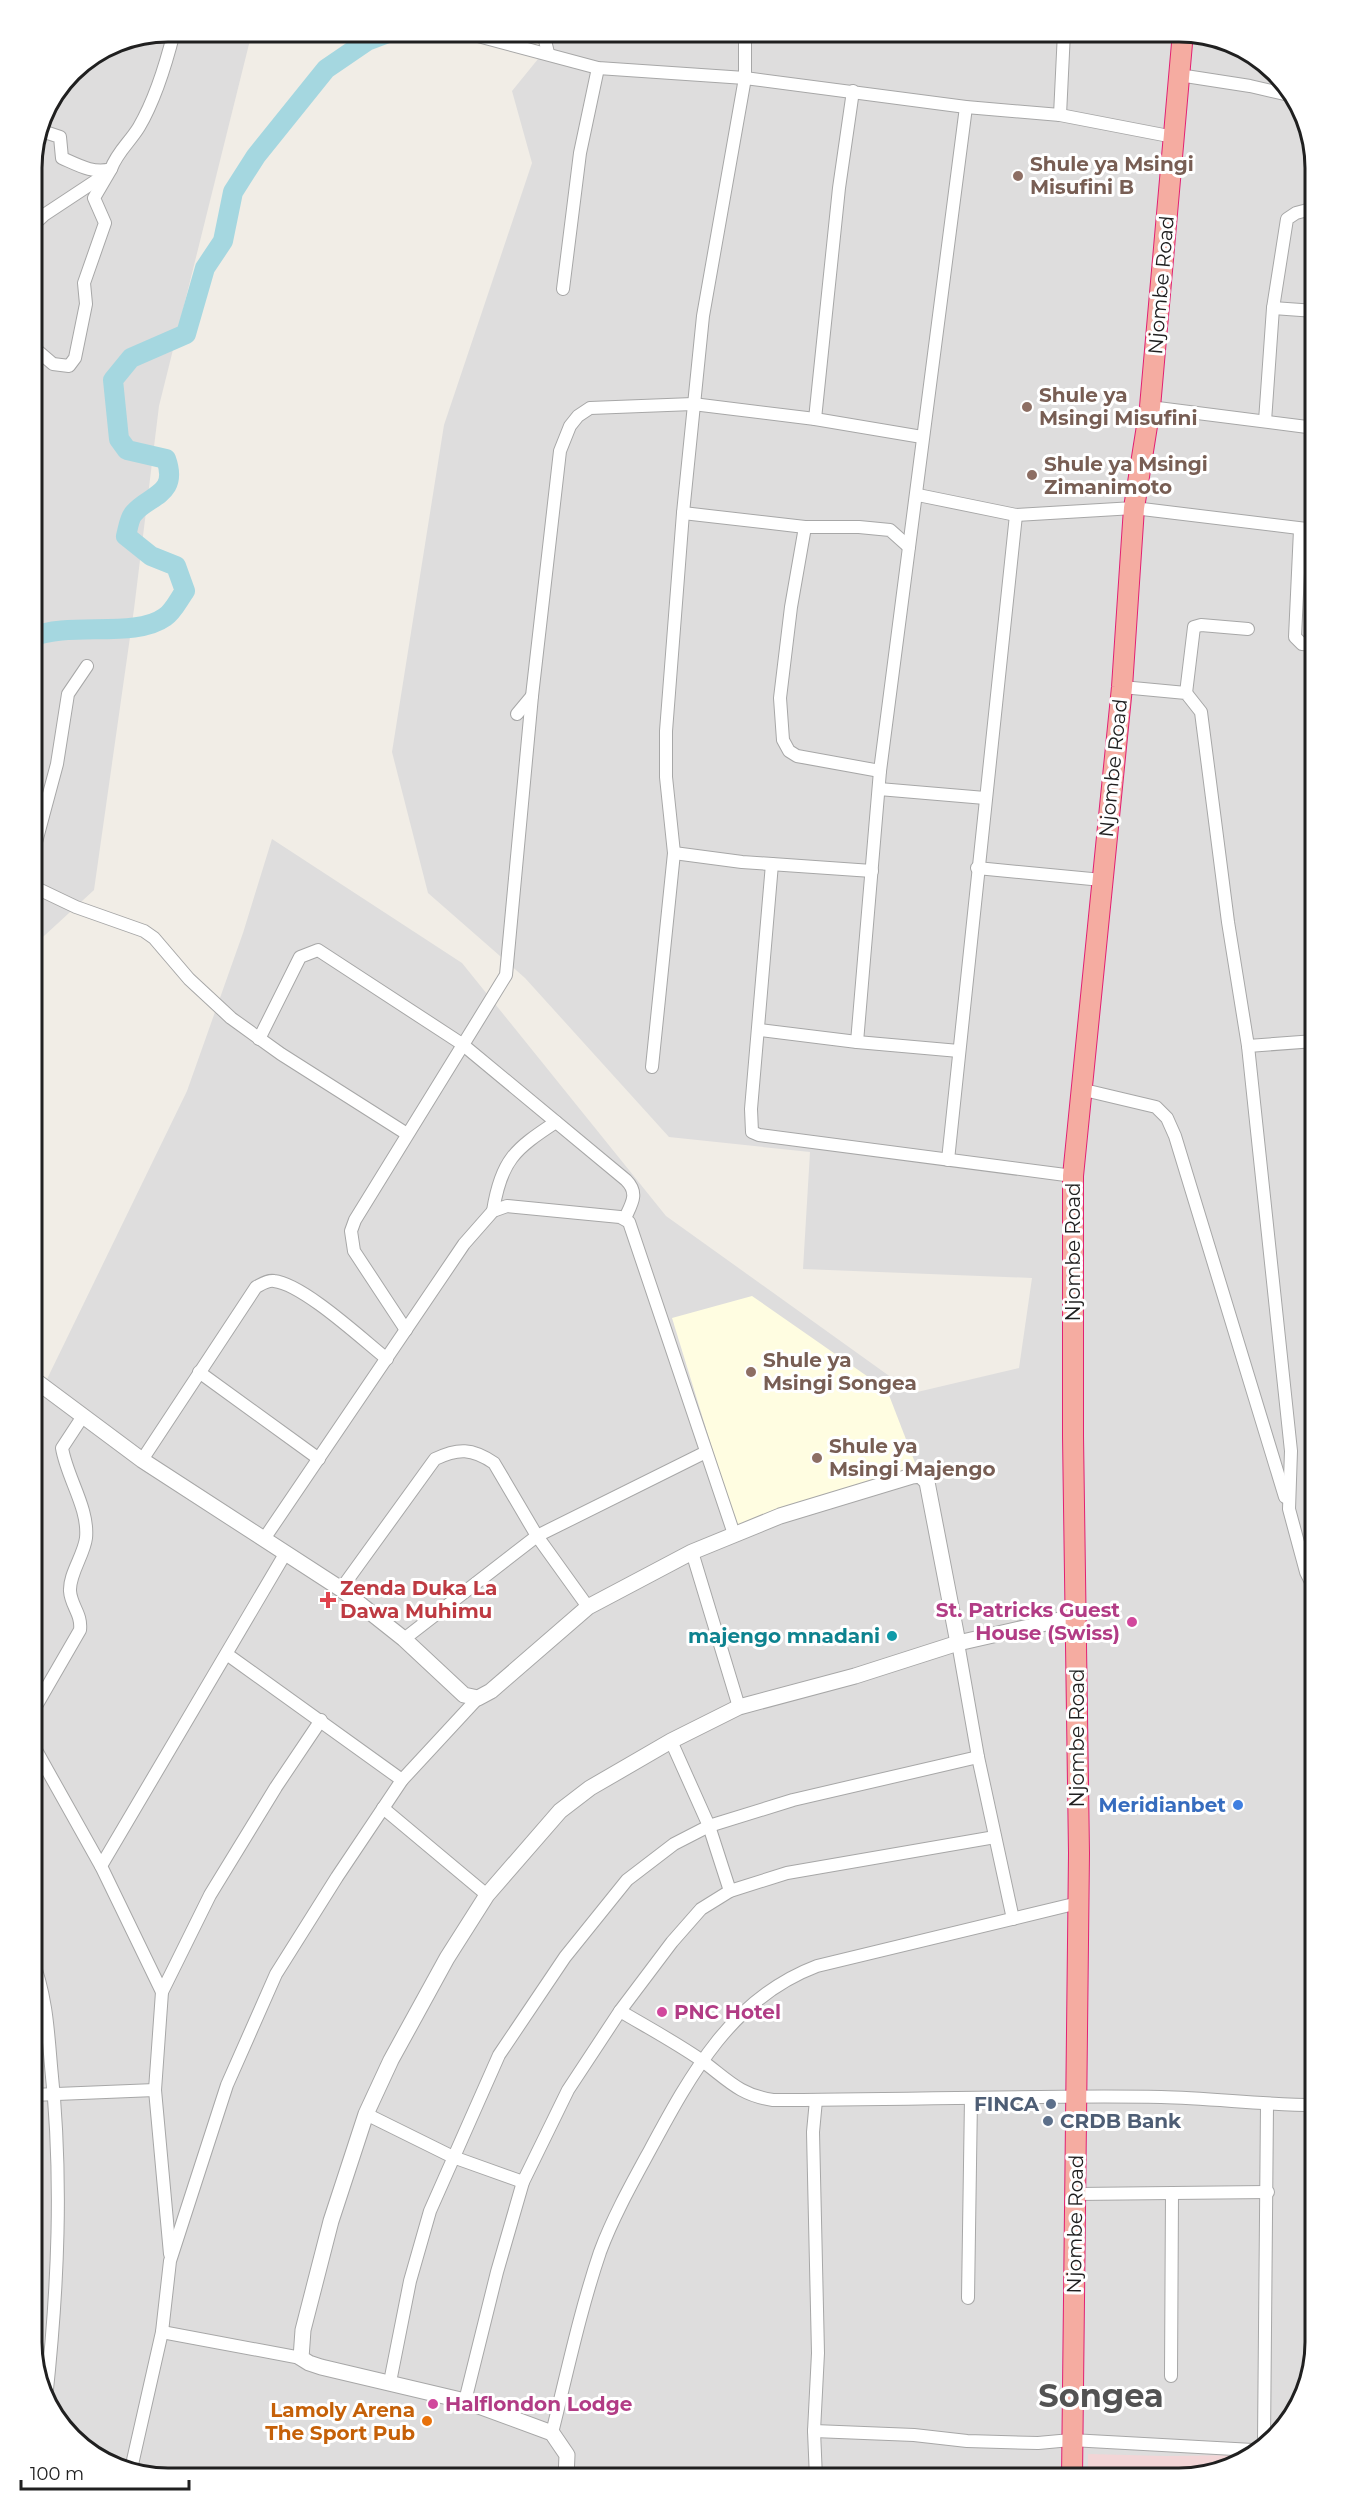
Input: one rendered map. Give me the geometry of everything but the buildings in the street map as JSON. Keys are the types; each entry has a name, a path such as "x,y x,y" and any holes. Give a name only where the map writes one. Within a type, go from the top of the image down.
{"highway":[{"name":"Njombe Road","path":"1072,2468 1078,1903 1077,1616 1073,1436 1074,1176 1080,1089 1122,687 1134,508 1150,407 1182,42"}],"street":[{"path":"42,355 53,364 69,366 75,358 86,304 84,283 105,223 94,198 116,157 139,128 164,72 172,42"},
{"path":"503,42 598,68 745,78 966,107 1060,115 1174,137"},
{"path":"545,42 548,53"},
{"path":"652,1067 674,854 666,777 666,731 683,513 703,316 745,78 745,42"},
{"path":"1060,115 1064,42"},
{"path":"563,289 580,153 598,68"},
{"path":"1179,75 1281,93"},
{"path":"815,419 839,188 853,91"},
{"path":"857,1042 880,771 909,546 918,495 922,438 966,107"},
{"path":"47,133 60,137 62,158 100,172 111,169"},
{"path":"42,217 99,181 111,169"},
{"path":"1264,421 1273,308 1287,219 1305,211"},
{"path":"1273,308 1305,310"},
{"path":"406,1330 354,1251 351,1231 355,1220 407,1134 506,975 532,696 560,451 570,426 578,416 590,408 693,405 815,419 922,438"},
{"path":"1150,407 1305,427"},
{"path":"918,495 1016,515 1134,508 1305,530"},
{"path":"683,513 805,527 859,527 890,530 909,546"},
{"path":"948,1160 1016,515"},
{"path":"805,527 791,607 780,698 783,740 789,751 797,756 880,771"},
{"path":"1300,530 1295,637 1305,644"},
{"path":"1186,693 1194,627 1201,625 1248,628"},
{"path":"42,820 57,764 68,694 87,666"},
{"path":"1122,687 1186,693 1196,703 1203,720 1228,922 1248,1046 1291,1451 1289,1509"},
{"path":"517,714 532,696"},
{"path":"879,789 985,798"},
{"path":"674,854 872,871"},
{"path":"772,864 760,1030 751,1109 752,1132 759,1136 1074,1176"},
{"path":"977,868 1102,880"},
{"path":"42,891 76,907 144,931 153,938 189,980 259,1039 407,1134"},
{"path":"259,1039 300,957 318,950 462,1044 632,1185 634,1199 625,1218"},
{"path":"760,1030 959,1051"},
{"path":"1248,1046 1305,1043"},
{"path":"1080,1089 1156,1107 1167,1118 1175,1136 1305,1568"},
{"path":"264,1539 464,1244 493,1211 500,1179 518,1147 556,1122"},
{"path":"493,1211 514,1206 625,1218 632,1228 734,1534"},
{"path":"142,1460 256,1287 272,1280 286,1284 312,1299 387,1359"},
{"path":"199,1372 319,1459"},
{"path":"42,1386 142,1460 341,1589 404,1639 464,1695 478,1698"},
{"path":"42,1696 80,1630 81,1618 72,1604 70,1587 86,1539 86,1520 65,1469 62,1448 82,1416"},
{"path":"341,1589 435,1459 454,1450 483,1455 494,1462 537,1536 588,1607"},
{"path":"404,1639 537,1536 706,1452"},
{"path":"170,2261 227,2085 276,1974 402,1780 478,1698 505,1681 588,1607 692,1552 734,1534 780,1516 920,1475 927,1482 978,1757 1013,1920"},
{"path":"692,1552 739,1707"},
{"path":"102,1866 183,1723 228,1655 285,1554"},
{"path":"301,2358 300,2347 316,2276 366,2114 414,2015 487,1895 560,1811 590,1788 671,1741 739,1707 855,1676 958,1644 1077,1616"},
{"path":"228,1655 402,1780"},
{"path":"132,2462 162,2332 170,2261 155,2090 162,1992 210,1894 276,1786 321,1720"},
{"path":"671,1741 709,1826 730,1891"},
{"path":"390,2382 430,2211 499,2055 527,2010 600,1911 627,1880 674,1844 709,1826 793,1800 978,1757"},
{"path":"42,1762 102,1866 162,1992"},
{"path":"383,1808 487,1895"},
{"path":"465,2401 497,2272 523,2182 568,2090 620,2011 672,1942 701,1909 730,1891 787,1873 995,1837"},
{"path":"552,2433 583,2310 601,2251 631,2184 700,2060 742,2012 790,1976 863,1954 1078,1903"},
{"path":"42,1992 45,2002 54,2094 58,2232 56,2311 48,2379"},
{"path":"620,2011 700,2060 731,2085 753,2097 773,2100 1164,2097 1267,2105 1305,2105"},
{"path":"42,2095 155,2090"},
{"path":"968,2298 971,2098"},
{"path":"816,2100 813,2132 818,2353 814,2431 816,2468"},
{"path":"1264,2435 1267,2105"},
{"path":"366,2114 453,2157 523,2182"},
{"path":"1076,2194 1268,2192"},
{"path":"1171,2376 1172,2193"},
{"path":"162,2332 301,2358 309,2363 465,2401 552,2433 567,2455 566,2468"},
{"path":"814,2431 914,2435 967,2441 1038,2443 1071,2440 1245,2450"}],"shaded area":[{"path":"250,42 159,406 134,609 94,890 42,938 43,152 46,136 63,98 85,73 112,55 152,43"},
{"path":"552,42 1187,42 1203,44 1235,55 1262,73 1284,98 1301,136 1305,168 1305,2342 1301,2374 1292,2398 1274,2425 1249,2447 1211,2464 1187,2468 160,2468 144,2466 120,2458 91,2442 68,2419 59,2405 44,2366 42,2342 42,1389 187,1091 243,933 272,839 462,963 666,1216 913,1393 1019,1368 1032,1278 803,1269 810,1152 669,1137 525,978 428,893 392,752 444,425 532,163 512,91"},
{"path":"752,1296 887,1390 919,1473 736,1526 672,1318"},
{"path":"1088,2454 1233,2455 1211,2464 1187,2468 1088,2468"}],"waterway":[{"path":"42,634 65,630 120,629 152,624 168,615 185,591 176,566 151,556 126,536 132,515 166,487 169,471 166,459 127,450 119,439 113,380 131,358 186,334 205,268 223,241 233,192 256,156 326,69 366,42"}],"place":[{"name":"Shule ya Msingi Misufini B","path":"1018,176"},
{"name":"Shule ya Msingi Misufini","path":"1027,407"},
{"name":"Shule ya Msingi Zimanimoto","path":"1032,475"},
{"name":"Shule ya Msingi Songea","path":"751,1372"},
{"name":"Shule ya Msingi Majengo","path":"817,1458"},
{"name":"Zenda Duka La Dawa Muhimu","path":"328,1600"},
{"name":"St. Patricks Guest House (Swiss)","path":"1132,1622"},
{"name":"majengo mnadani","path":"892,1636"},
{"name":"Meridianbet","path":"1238,1805"},
{"name":"PNC Hotel","path":"662,2012"},
{"name":"FINCA","path":"1051,2104"},
{"name":"CRDB Bank","path":"1048,2121"},
{"name":"Halflondon Lodge","path":"433,2404"},
{"name":"Lamoly Arena The Sport Pub","path":"427,2421"}],"district":[{"name":"Songea","path":"1101,2395"}]}
